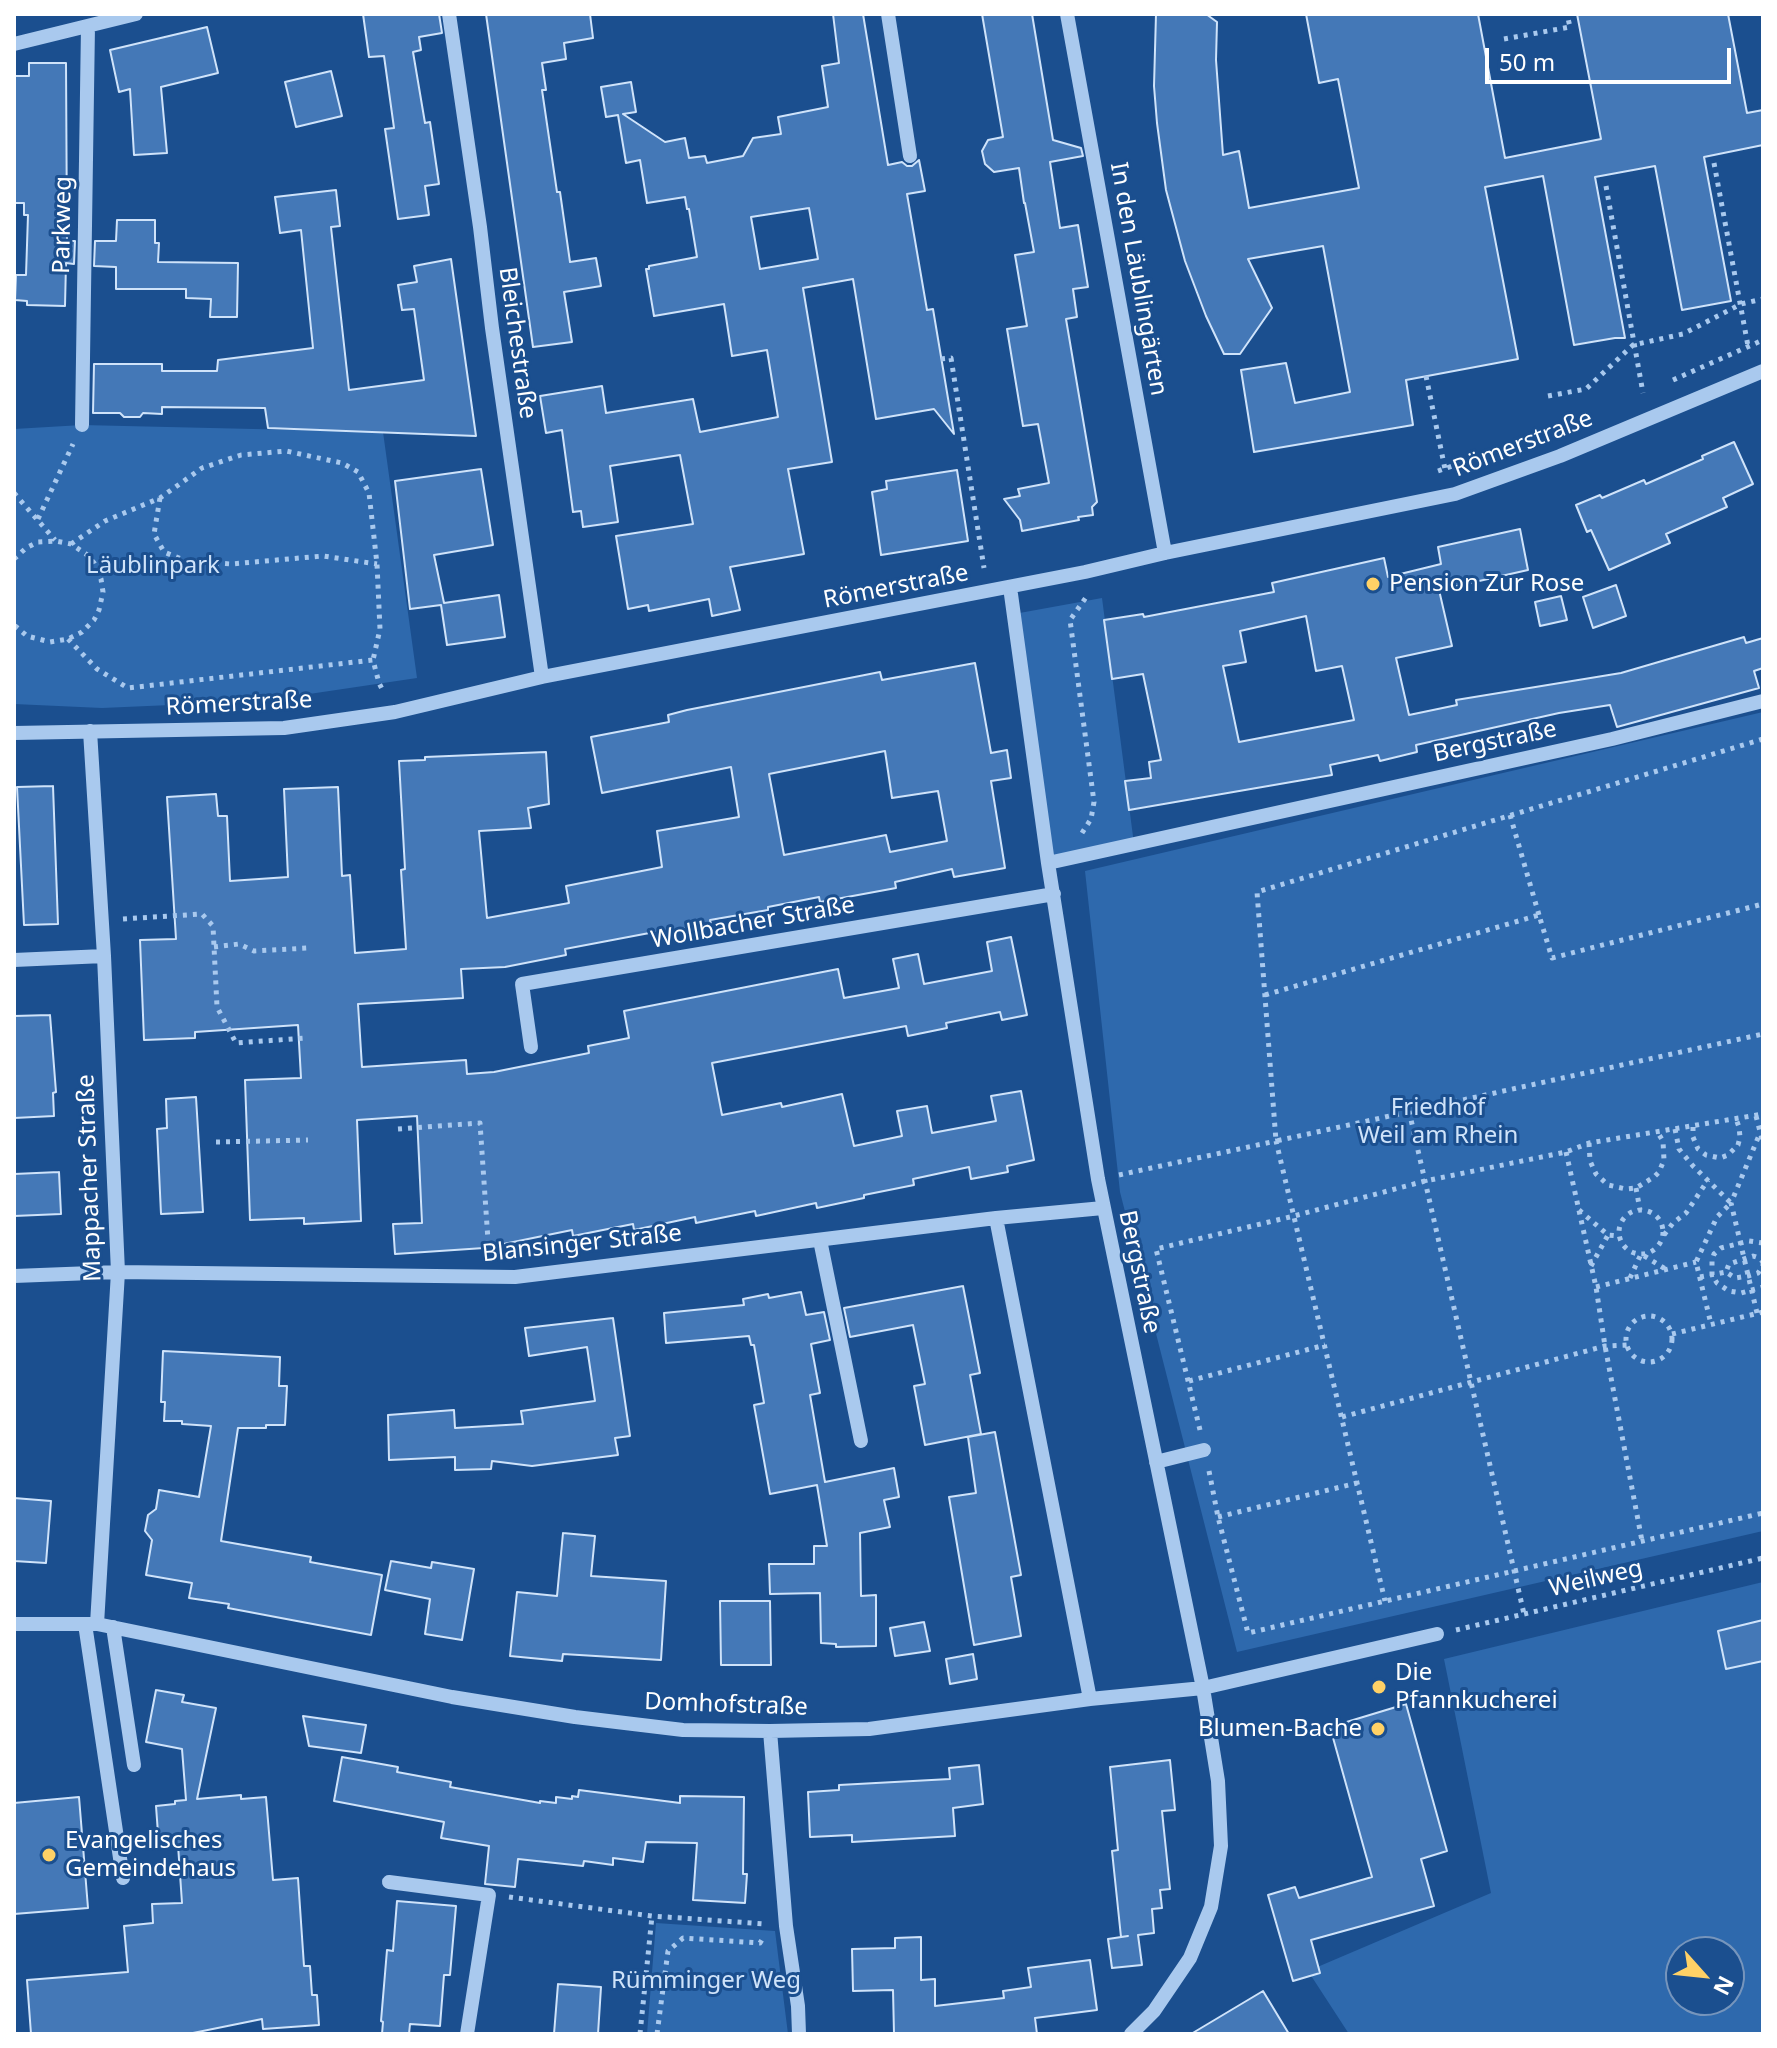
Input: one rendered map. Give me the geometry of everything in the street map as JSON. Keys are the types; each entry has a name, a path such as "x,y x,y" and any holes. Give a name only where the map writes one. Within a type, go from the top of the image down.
{"street":[{"path":"14,44 136,14"},
{"name":"Bleichestraße","path":"449,14 542,677"},
{"path":"888,14 910,156"},
{"name":"In den Läublingärten","path":"1067,14 1165,553"},
{"name":"Parkweg","path":"82,425 88,26"},
{"name":"Römerstraße","path":"14,733 284,728 395,712 542,677 1085,572 1455,494 1560,456 1763,371"},
{"name":"Bergstraße","path":"1010,587 1048,863 1103,1208 1203,1688 1218,1781 1221,1846 1211,1907 1190,1958 1154,2011 1131,2034"},
{"name":"Bergstraße","path":"1048,863 1612,739 1763,701"},
{"name":"Mappacher Straße","path":"90,731 118,1272 91,1624 123,1878"},
{"name":"Wollbacher Straße","path":"531,1047 522,984 1054,894"},
{"path":"14,960 104,956"},
{"name":"Blansinger Straße","path":"14,1276 118,1272 515,1277 996,1218 1103,1208"},
{"path":"996,1218 1090,1699"},
{"path":"820,1240 861,1441"},
{"path":"1156,1462 1204,1450"},
{"name":"Domhofstraße","path":"14,1624 113,1627 452,1697 575,1717 683,1730 770,1731 869,1729 1090,1699 1203,1688 1437,1634"},
{"path":"113,1627 134,1765"},
{"path":"770,1731 786,1926 799,2034"},
{"path":"389,1882 489,1895 467,2034"}],"path":[{"path":"1504,39 1570,27 1567,14"},
{"path":"1714,163 1748,346"},
{"path":"1606,186 1643,393 1656,388"},
{"path":"1548,396 1586,389 1633,345 1683,334 1741,304 1763,299"},
{"path":"1669,382 1763,340"},
{"path":"941,359 951,358 988,591"},
{"path":"1426,376 1445,469"},
{"path":"38,519 82,425"},
{"path":"71,544 105,521 160,498 202,468 241,455 286,451 342,463 358,472 369,493 380,629 373,660 379,683 395,712"},
{"path":"1431,473 1473,459"},
{"path":"14,493 56,541"},
{"path":"160,498 154,534 164,552 186,561 231,564 323,556 377,564"},
{"path":"14,559 38,542 71,544 94,563 103,592 94,620 82,632 68,639 50,642 27,636 14,625"},
{"path":"1048,863 1079,839 1091,819 1094,802 1070,620 1088,594 1085,572"},
{"path":"68,639 97,669 128,688 373,660"},
{"path":"1385,1601 1276,1141 1257,892 1763,739"},
{"path":"1510,815 1552,958 1763,904"},
{"path":"102,920 202,914 213,926 217,1007 236,1043 305,1038"},
{"path":"1265,995 1539,915"},
{"path":"214,947 239,944 254,951 308,948"},
{"path":"1098,1179 1763,1034"},
{"path":"1409,1111 1524,1614"},
{"path":"1763,1143 1760,1115 1589,1143 1566,1152 1425,1181 1156,1249 1248,1633 1763,1513"},
{"path":"1693,1127 1698,1149 1706,1155 1720,1158 1738,1145 1740,1137 1736,1119"},
{"path":"398,1129 480,1123 490,1277"},
{"path":"1672,1334 1760,1312 1731,1203 1679,1149 1675,1129"},
{"path":"1589,1143 1590,1161 1596,1174 1608,1185 1636,1188 1659,1172 1664,1160 1663,1141 1657,1132"},
{"path":"1711,1324 1696,1262 1717,1217 1731,1203 1760,1133"},
{"path":"216,1142 308,1140"},
{"path":"1566,1152 1596,1287 1642,1541"},
{"path":"1641,1254 1653,1251 1673,1223 1686,1213 1708,1180"},
{"path":"1636,1188 1640,1210"},
{"path":"1579,1210 1608,1235 1619,1236"},
{"path":"1662,1238 1659,1221 1648,1211 1633,1212 1622,1221 1619,1236 1622,1244 1667,1270"},
{"path":"1591,1266 1608,1235"},
{"path":"1763,1243 1749,1241 1721,1248 1712,1260 1712,1275 1729,1291 1741,1293 1763,1287"},
{"path":"1629,1279 1641,1254"},
{"path":"1700,1277 1726,1272 1735,1278 1748,1276 1758,1273 1763,1262 1753,1256 1729,1264 1726,1272"},
{"path":"1596,1287 1696,1262"},
{"path":"1644,1316 1661,1319 1672,1334 1672,1344 1667,1353 1654,1361 1635,1357 1627,1345 1630,1326 1644,1316"},
{"path":"1189,1381 1325,1345"},
{"path":"1342,1417 1605,1346 1627,1345"},
{"path":"1218,1517 1357,1483"},
{"name":"Weilweg","path":"1437,1634 1763,1558"},
{"path":"489,1895 652,1916 773,1924 760,1943 683,1938 668,1951 657,2034"},
{"path":"640,2034 652,1916"}],"green space":[{"name":"Läublinpark","path":"82,425 383,432 417,678 262,701 102,708 14,704 14,429"},
{"path":"1102,598 1134,844 1048,863 1014,614"},
{"name":"Friedhof Weil am Rhein","path":"1763,712 1763,1531 1237,1652 1120,1192 1085,871"},
{"path":"1763,1582 1763,2034 1349,2034 1308,1971 1491,1893 1444,1659"},
{"name":"Rümminger Weg","path":"656,1923 775,1931 788,2034 647,2034"}],"building":[{"path":"363,14 439,14 442,33 419,37 421,50 413,52 425,123 430,122 439,184 425,186 429,215 398,219 385,129 394,128 384,56 369,57"},
{"path":"486,14 590,14 593,38 564,43 566,59 542,63 546,90 542,90 570,262 596,258 601,286 564,292 572,342 533,347"},
{"path":"833,14 863,14 888,165 902,162 912,166 919,160 925,191 907,194 927,310 933,309 954,434 934,409 876,419 853,279 803,288 832,462 788,469 804,554 730,567 740,610 712,616 709,599 649,611 648,605 628,609 616,536 693,524 680,455 610,466 618,522 583,527 581,511 573,512 562,430 546,433 540,396 602,386 606,413 693,399 700,432 778,417 767,350 732,356 724,304 654,316 646,269 697,257 689,209 685,197 647,203 640,160 626,163 618,115 606,117 601,87 631,82 636,112 623,114 665,142 685,138 689,158 705,156 707,163 743,156 753,138 781,134 778,117 828,107 822,66 839,63","holes":["809,208 818,259 760,269 751,217"]},
{"path":"982,14 1032,14 1053,140 1081,148 1083,156 1050,162 1060,228 1078,225 1088,287 1073,289 1077,317 1066,319 1097,502 1092,507 1093,515 1022,531 1020,520 1004,499 1020,496 1018,489 1049,483 1038,424 1023,426 1007,329 1027,326 1015,255 1034,252 1019,168 994,172 985,164 982,151 988,140 1003,137"},
{"path":"1156,14 1206,14 1217,22 1216,60 1223,155 1239,151 1249,208 1359,188 1338,79 1319,83 1306,14 1478,14 1505,158 1601,139 1577,14 1728,14 1747,113 1763,110 1763,145 1704,157 1731,301 1682,310 1655,166 1595,177 1625,338 1574,345 1543,176 1485,187 1518,359 1406,380 1413,425 1254,452 1241,370 1286,363 1295,403 1350,392 1323,246 1248,259 1272,308 1240,354 1224,354 1185,261 1166,190 1154,86"},
{"path":"207,27 218,73 161,87 167,153 134,155 130,89 119,92 110,50"},
{"path":"29,63 66,63 67,241 75,241 74,264 66,263 65,306 27,305 27,301 15,300 16,275 26,275 28,215 24,215 24,203 15,203 14,76 29,76"},
{"path":"331,71 342,116 296,127 285,82"},
{"path":"336,190 340,226 331,227 349,390 424,380 414,309 402,310 398,285 417,282 414,266 451,259 476,436 268,428 265,408 162,407 162,414 143,413 140,417 93,413 94,364 162,364 162,371 217,371 218,360 313,348 301,230 280,233 275,197"},
{"path":"117,220 155,220 158,262 238,263 237,317 210,317 211,299 186,298 186,289 116,289 116,267 94,266 95,241 116,241"},
{"path":"1734,442 1753,484 1723,498 1727,507 1666,534 1670,543 1609,570 1591,530 1587,532 1576,505 1600,495 1602,498 1644,480 1646,484"},
{"path":"481,469 493,545 434,555 444,603 499,595 505,637 447,645 441,605 410,609 395,481"},
{"path":"957,470 968,541 881,555 872,492 887,489 886,481"},
{"path":"1520,529 1528,570 1439,590 1452,646 1396,658 1409,715 1457,705 1456,700 1621,673 1744,637 1746,643 1763,638 1763,668 1754,671 1759,688 1617,727 1610,705 1559,713 1416,745 1417,752 1380,761 1378,755 1330,765 1332,775 1129,810 1125,781 1151,778 1149,762 1161,760 1143,674 1112,679 1104,620 1143,614 1144,617 1274,592 1272,583 1384,558 1388,577 1441,564 1438,547","holes":["1306,616 1316,671 1342,666 1354,720 1239,742 1223,666 1246,662 1240,631"]},
{"path":"1616,585 1626,616 1593,628 1583,597"},
{"path":"1561,596 1567,620 1540,626 1535,602"},
{"path":"975,663 991,753 1007,750 1011,778 991,781 1005,868 954,877 952,869 895,882 896,888 820,902 819,897 768,907 768,910 710,920 711,924 565,949 566,955 505,967 461,969 463,998 358,1004 362,1067 466,1060 467,1074 494,1072 589,1053 588,1046 629,1038 624,1011 838,969 844,998 899,988 893,959 918,954 924,984 992,971 987,942 1011,937 1027,1015 1002,1020 1000,1012 946,1023 947,1028 908,1036 906,1026 712,1063 722,1115 781,1103 782,1107 842,1094 854,1146 902,1136 897,1111 927,1106 932,1133 996,1121 991,1096 1021,1091 1034,1160 1007,1166 1008,1172 971,1179 969,1167 913,1179 914,1185 817,1208 816,1203 756,1216 755,1211 696,1223 695,1217 634,1230 633,1224 573,1236 572,1230 484,1248 395,1254 393,1224 422,1223 417,1116 357,1120 361,1221 304,1224 304,1218 250,1220 245,1080 301,1078 298,1025 195,1032 195,1038 144,1040 140,940 176,939 167,797 216,794 218,816 227,816 230,881 288,877 284,789 338,787 342,876 350,875 355,953 406,949 399,761 425,760 425,757 546,752 549,804 528,808 531,828 479,831 487,918 569,903 566,886 662,867 657,831 739,817 731,767 602,793 591,737 669,722 668,715 687,710 880,672 882,680","holes":["885,751 892,798 938,791 947,841 890,852 886,835 784,855 769,774"]},
{"path":"53,786 58,924 24,925 17,787"},
{"path":"50,1015 56,1092 53,1093 54,1116 14,1118 14,1016"},
{"path":"196,1097 203,1212 161,1214 157,1129 167,1128 166,1099"},
{"path":"59,1172 61,1214 14,1216 14,1174"},
{"path":"963,1286 980,1373 970,1375 981,1434 925,1445 914,1386 925,1384 913,1325 850,1337 844,1308"},
{"path":"801,1292 806,1315 824,1312 830,1340 811,1344 820,1393 810,1395 825,1482 894,1468 899,1497 884,1500 890,1527 860,1533 861,1596 876,1595 876,1646 836,1647 836,1644 821,1643 820,1593 770,1594 769,1564 814,1564 814,1546 827,1546 817,1485 770,1494 754,1405 764,1403 754,1345 751,1345 749,1336 666,1343 664,1313 744,1305 743,1299"},
{"path":"613,1318 630,1436 615,1438 618,1455 532,1466 492,1461 491,1469 455,1470 455,1457 389,1460 388,1415 454,1410 455,1428 523,1424 521,1411 595,1401 587,1347 529,1356 525,1328"},
{"path":"163,1351 280,1357 279,1386 287,1386 285,1425 238,1428 221,1541 311,1557 310,1562 382,1575 371,1635 189,1598 192,1583 146,1575 152,1540 145,1531 148,1515 156,1509 159,1490 199,1497 211,1426 164,1421 165,1402 161,1402"},
{"path":"995,1432 1021,1575 1011,1577 1021,1636 974,1645 949,1497 976,1493 968,1437"},
{"path":"14,1498 51,1501 46,1563 14,1561"},
{"path":"563,1533 595,1536 591,1576 666,1581 661,1660 563,1654 562,1661 510,1656 517,1592 557,1596"},
{"path":"391,1561 431,1568 432,1562 474,1569 462,1640 425,1634 430,1599 385,1590"},
{"path":"720,1601 770,1601 771,1665 721,1665"},
{"path":"1763,1620 1763,1661 1726,1669 1718,1631"},
{"path":"924,1622 930,1651 895,1656 890,1628"},
{"path":"973,1654 977,1679 950,1684 946,1659"},
{"path":"156,1690 184,1695 182,1702 216,1708 197,1799 241,1795 241,1799 266,1797 273,1880 298,1878 304,1966 310,1966 312,1995 317,1995 319,2025 263,2029 262,2019 188,2034 31,2034 27,1980 128,1972 124,1926 153,1923 152,1904 182,1903 178,1845 159,1847 156,1806 186,1800 182,1749 146,1742"},
{"path":"1406,1704 1447,1851 1421,1859 1434,1906 1311,1940 1320,1973 1293,1981 1268,1895 1295,1887 1299,1898 1372,1877 1330,1727"},
{"path":"303,1716 366,1725 361,1753 309,1746"},
{"path":"342,1757 398,1767 397,1772 451,1782 450,1787 540,1803 556,1803 556,1797 578,1797 579,1790 680,1803 680,1796 744,1797 745,1903 693,1900 697,1843 646,1842 643,1862 613,1858 613,1865 584,1861 583,1866 518,1859 515,1887 485,1884 489,1846 441,1838 444,1822 334,1801"},
{"path":"1170,1760 1175,1810 1162,1811 1170,1889 1160,1890 1162,1908 1152,1909 1154,1933 1138,1935 1142,1965 1112,1968 1108,1939 1128,1936 1121,1937 1112,1851 1118,1850 1110,1767"},
{"path":"979,1765 983,1804 953,1808 955,1836 852,1842 852,1835 810,1837 808,1792 839,1790 839,1785 950,1779 949,1768"},
{"name":"Evangelisches Gemeindehaus","path":"79,1797 88,1908 14,1914 14,1803"},
{"path":"397,1901 456,1906 450,1975 444,1975 440,2026 410,2024 409,2034 382,2034 387,1950 393,1951"},
{"path":"921,1937 921,1980 935,1979 935,2006 1004,1998 1003,1991 1031,1987 1028,1968 1090,1960 1097,2010 1035,2018 1037,2034 894,2034 893,1990 853,1991 852,1949 895,1948 895,1938"},
{"path":"558,1984 601,1987 598,2034 554,2034"},
{"path":"1263,1991 1289,2034 1191,2034"}],"place":[{"name":"Pension Zur Rose","path":"1373,584"},
{"name":"Die Pfannkucherei","path":"1379,1687"},
{"name":"Blumen-Bache","path":"1378,1729"},
{"name":"Evangelisches Gemeindehaus","path":"49,1855"}]}
